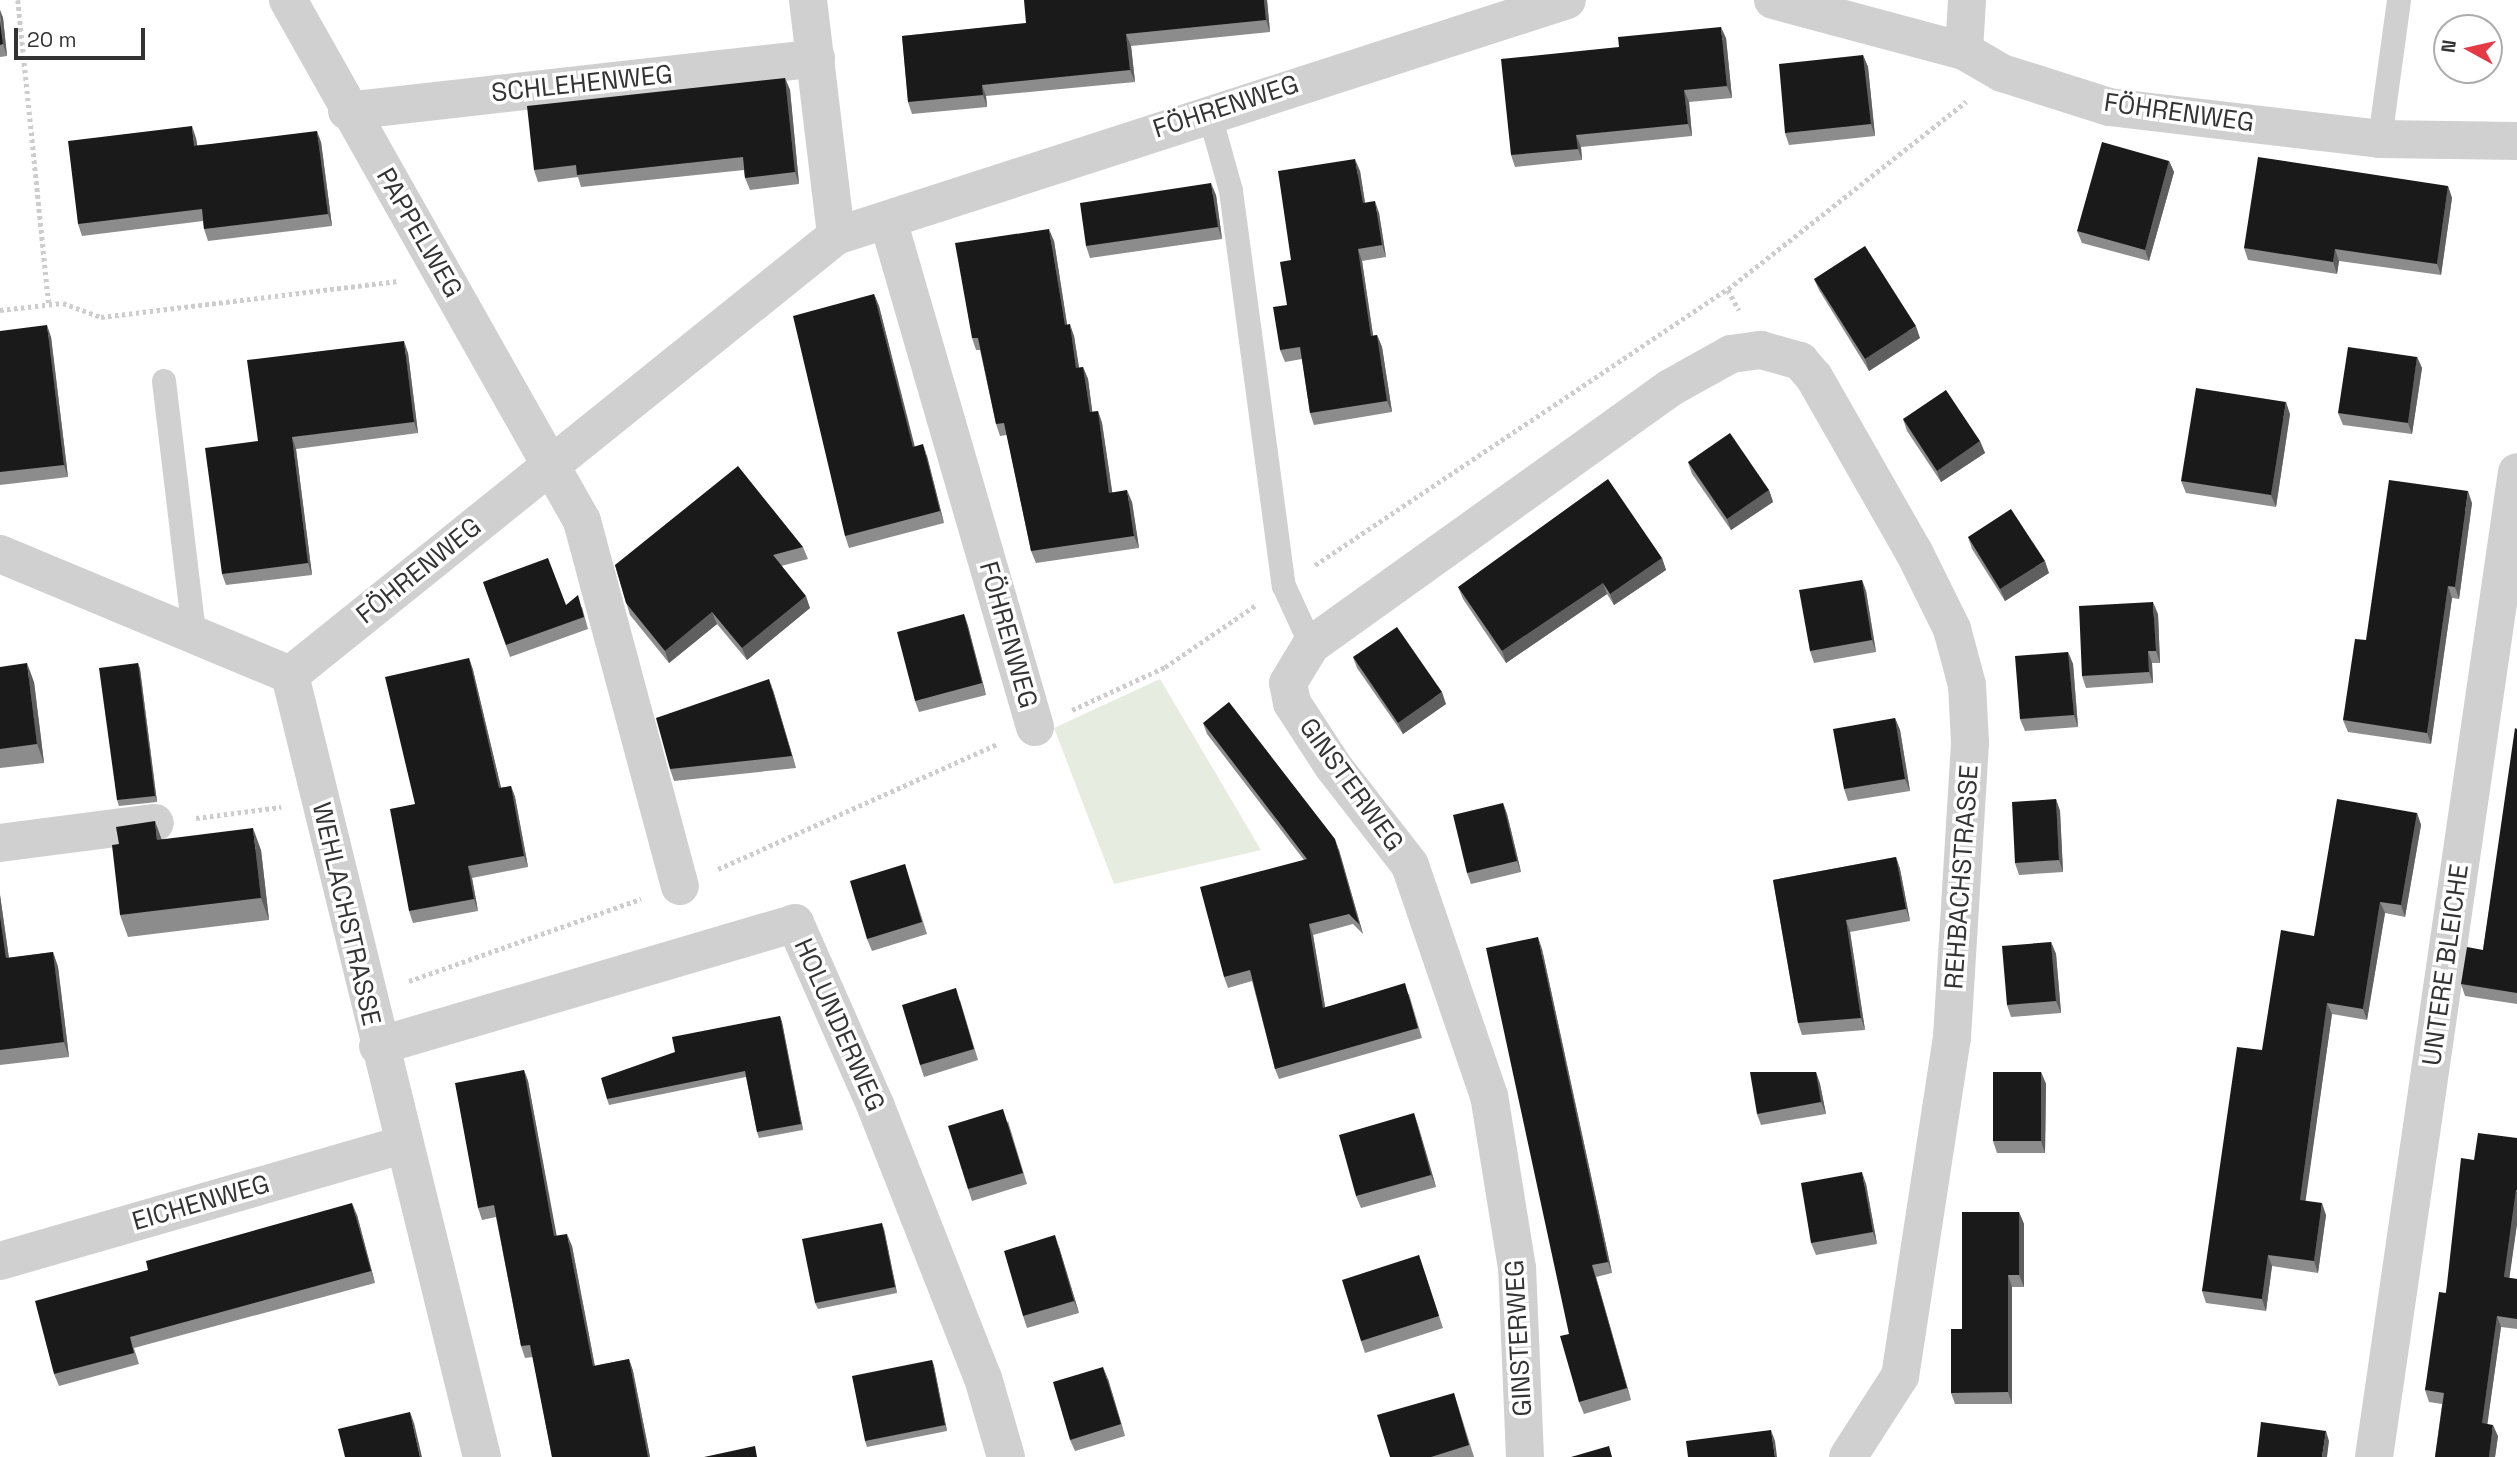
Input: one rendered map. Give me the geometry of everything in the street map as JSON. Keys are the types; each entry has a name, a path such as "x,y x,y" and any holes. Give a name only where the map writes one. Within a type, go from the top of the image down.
{"street":[{"name":"PAPPELWEG","path":"288,0 347,111 446,276 549,467"},
{"path":"808,0 836,236"},
{"name":"FÖHRENWEG","path":"290,675 836,236 1209,112 1567,0"},
{"name":"FÖHRENWEG","path":"1773,0 1964,51 2003,73 2109,107 2380,139 2517,141"},
{"path":"1964,51 1966,0"},
{"name":"SCHLEHENWEG","path":"347,111 816,58"},
{"name":"FÖHRENWEG","path":"888,220 1035,727"},
{"name":"GINSTERWEG","path":"1525,1457 1517,1268 1489,1096 1410,866 1292,703 1289,683 1311,645 1670,388 1731,354 1761,350"},
{"name":"REHBACHSTRASSE","path":"1761,350 1800,361 1814,377 1920,563 1952,629 1968,685 1970,743 1952,1037 1900,1376 1855,1455"},
{"path":"549,467 582,521 680,886"},
{"name":"UNTERE BLEICHE","path":"2374,1457 2517,472"},
{"path":"0,554 290,675"},
{"name":"WEHLACHSTRASSE","path":"290,675 377,1046 482,1457"},
{"path":"0,844 155,823"},
{"name":"HOLUNDERWEG","path":"377,1046 795,923 881,1120 983,1378 1006,1457"},
{"name":"EICHENWEG","path":"0,1261 402,1145"}],"lane":[{"path":"2380,139 2399,0"},
{"path":"1209,112 1231,191 1284,586 1311,645"},
{"path":"164,381 194,633"}],"path":[{"path":"18,0 49,304"},
{"path":"366,996 680,886 1165,667 1728,289 2003,73"},
{"path":"0,310 49,304 101,317 446,276"},
{"path":"155,823 320,802"}],"shaded area":[{"path":"1160,679 1261,850 1114,884 1054,728"}],"building":[{"path":"1024,0 1264,0 1266,20 1126,34 1130,70 982,85 983,95 908,102 902,36 1026,23"},
{"path":"0,21 3,44 0,45"},
{"path":"1721,27 1727,86 1684,90 1688,124 1576,135 1578,149 1511,155 1501,59 1619,47 1618,37"},
{"path":"1863,55 1871,124 1785,133 1779,64"},
{"path":"785,78 795,172 745,178 743,157 577,175 576,165 534,170 527,106"},
{"path":"192,126 194,146 317,131 328,214 204,229 202,209 78,224 68,141"},
{"path":"2102,142 2169,161 2145,250 2077,231"},
{"path":"2258,157 2448,186 2437,264 2335,249 2333,262 2244,248"},
{"path":"1355,159 1363,203 1375,201 1382,245 1358,249 1371,336 1377,335 1387,401 1310,413 1300,347 1280,350 1273,307 1287,305 1280,262 1291,260 1278,171"},
{"path":"1211,183 1218,227 1086,246 1080,203"},
{"path":"1049,229 1065,325 1070,324 1076,368 1083,367 1090,412 1098,411 1109,493 1127,490 1134,536 1031,551 1004,423 996,424 978,338 972,338 955,243"},
{"path":"1865,246 1916,326 1865,359 1814,279"},
{"path":"874,294 913,447 923,444 940,511 845,536 793,316"},
{"path":"47,325 64,465 0,472 0,331"},
{"path":"404,341 414,422 292,437 308,563 222,574 205,448 258,441 247,360"},
{"path":"2348,347 2417,357 2408,423 2338,413"},
{"path":"2196,388 2286,402 2271,495 2181,481"},
{"path":"1946,390 1980,441 1937,471 1903,419"},
{"path":"1730,433 1769,490 1727,519 1688,462"},
{"path":"738,466 803,547 773,555 806,596 742,648 712,612 665,651 626,603 615,565"},
{"path":"1608,479 1662,558 1610,594 1603,583 1502,651 1458,587"},
{"path":"2389,480 2468,491 2455,587 2448,586 2427,733 2343,720 2355,639 2366,640"},
{"path":"2011,509 2045,561 2000,589 1968,537"},
{"path":"548,558 566,605 578,595 584,617 506,645 483,582"},
{"path":"1862,580 1872,640 1810,651 1799,590"},
{"path":"2153,602 2156,651 2148,651 2149,672 2082,676 2079,606"},
{"path":"964,614 982,683 915,701 897,632"},
{"path":"1397,627 1442,692 1398,723 1353,657"},
{"path":"2068,652 2074,715 2020,719 2015,656"},
{"path":"469,658 499,788 511,786 524,856 468,866 474,899 409,911 390,809 415,804 385,677"},
{"path":"27,663 37,744 0,749 0,667"},
{"path":"138,663 155,796 117,800 99,668"},
{"path":"769,679 792,756 670,769 656,718"},
{"path":"1229,702 1335,839 1359,924 1349,914 1309,924 1323,1008 1405,983 1418,1028 1275,1069 1250,970 1224,977 1200,887 1307,859 1203,723"},
{"path":"1895,718 1905,779 1844,789 1833,729"},
{"path":"2515,728 2517,993 2461,984 2467,947 2483,950"},
{"path":"2056,799 2059,860 2015,863 2012,802"},
{"path":"2337,799 2417,813 2401,905 2380,902 2363,1009 2327,1003 2300,1200 2322,1203 2314,1261 2268,1255 2262,1299 2202,1291 2237,1047 2262,1050 2281,930 2314,936"},
{"path":"1503,803 1517,861 1467,873 1453,815"},
{"path":"155,821 157,840 253,828 261,898 120,915 112,845 119,844 116,827"},
{"path":"1896,857 1906,909 1846,920 1861,1018 1798,1023 1773,880"},
{"path":"905,864 922,922 867,939 850,881"},
{"path":"0,916 6,958 53,952 64,1042 0,1050"},
{"path":"1538,937 1608,1262 1592,1265 1627,1388 1579,1402 1560,1336 1569,1334 1486,948"},
{"path":"2051,942 2056,1001 2007,1005 2002,946"},
{"path":"956,988 974,1049 920,1065 902,1005"},
{"path":"780,1016 801,1124 757,1132 745,1071 607,1099 601,1078 675,1052 672,1037"},
{"path":"524,1070 554,1236 567,1234 593,1366 629,1359 648,1457 552,1457 530,1345 521,1346 494,1205 478,1208 455,1083"},
{"path":"1750,1072 1816,1072 1821,1102 1757,1114"},
{"path":"1993,1072 2041,1072 2041,1141 1993,1141"},
{"path":"1003,1109 1023,1173 968,1189 948,1126"},
{"path":"1414,1113 1431,1175 1356,1196 1339,1135"},
{"path":"2478,1133 2517,1138 2517,1190 2504,1277 2517,1279 2517,1319 2497,1316 2482,1423 2493,1425 2489,1457 2435,1457 2444,1393 2425,1390 2439,1292 2446,1293 2461,1158 2474,1160"},
{"path":"1862,1172 1873,1232 1811,1243 1801,1183"},
{"path":"352,1203 371,1271 130,1337 134,1353 54,1374 35,1301 148,1270 146,1261"},
{"path":"1962,1212 2019,1212 2019,1275 2008,1275 2008,1392 1951,1393 1951,1329 1962,1329"},
{"path":"882,1223 895,1287 815,1303 802,1239"},
{"path":"1055,1235 1074,1301 1023,1316 1004,1251"},
{"path":"1419,1255 1439,1316 1361,1341 1342,1280"},
{"path":"932,1360 945,1425 865,1441 852,1376"},
{"path":"1103,1367 1121,1424 1070,1440 1053,1382"},
{"path":"1454,1393 1469,1445 1431,1457 1390,1457 1377,1415"},
{"path":"410,1412 420,1457 345,1457 338,1429"},
{"path":"2261,1422 2326,1431 2322,1457 2257,1457"},
{"path":"1771,1430 1775,1457 1688,1457 1686,1441"},
{"path":"755,1446 757,1457 704,1457"},
{"path":"1609,1446 1612,1457 1571,1457"}]}
